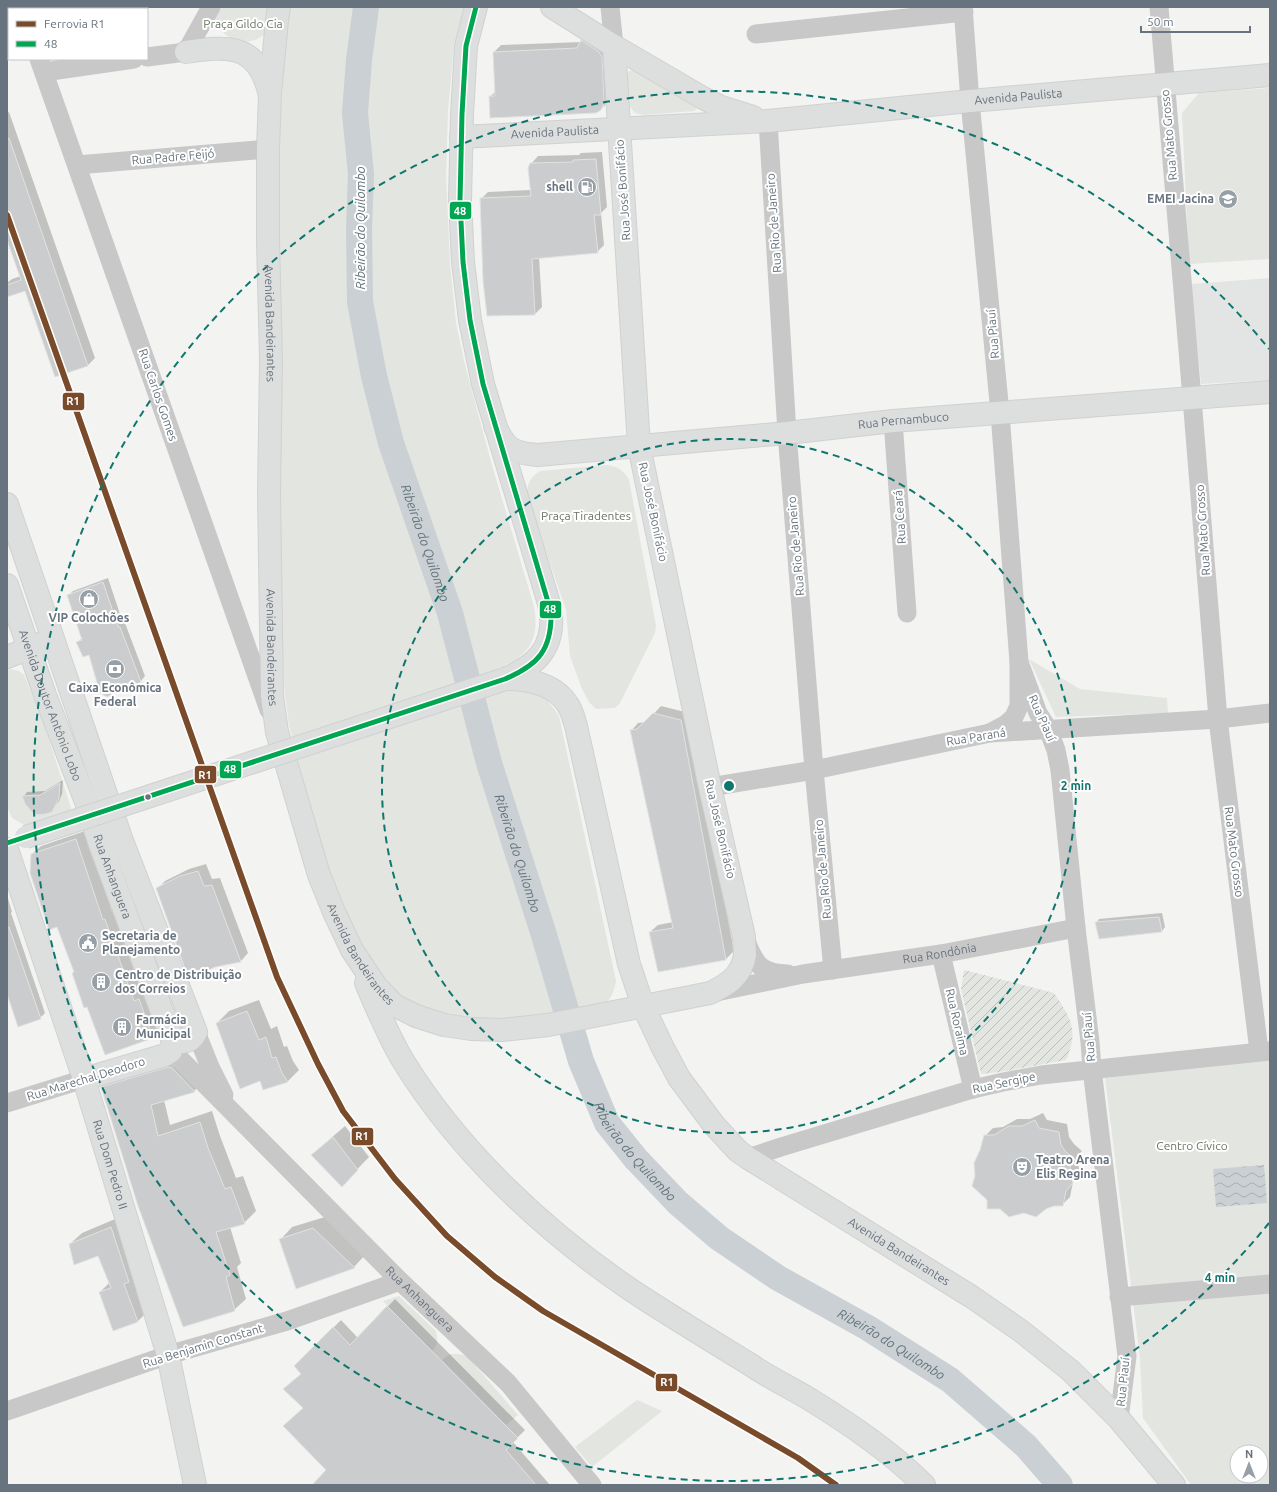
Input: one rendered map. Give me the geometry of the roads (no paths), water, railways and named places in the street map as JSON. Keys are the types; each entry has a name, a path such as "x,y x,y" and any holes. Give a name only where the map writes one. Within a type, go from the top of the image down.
{"main road":[{"name":"Avenida Bandeirantes","path":"279,7 270,94 268,149 268,241 271,360 269,493 272,696 277,732 319,875 352,950 376,986 394,1005 416,1016 444,1025 471,1029 502,1030 548,1026 643,1006"},
{"path":"17,840 504,679 522,672 539,657 548,641 551,612 483,384 470,320 463,262 460,201 461,137 466,46 476,7"},
{"name":"Avenida Paulista","path":"552,7 614,46 721,107 768,121"},
{"name":"Rua José Bonifácio","path":"614,46 639,446 710,787 744,936 745,956 736,976 726,986 710,993"},
{"path":"186,52 216,48 228,48 241,52 255,61 267,83 270,94"},
{"name":"Avenida Paulista","path":"461,137 768,121 970,101 1270,76"},
{"name":"Rua Pernambuco","path":"538,455 787,433 893,421 1270,392"},
{"path":"495,426 502,440 511,450 524,454 538,455"},
{"path":"516,492 515,482 517,470 526,460 538,455"},
{"name":"Avenida Doutor Antônio Lobo","path":"7,504 121,838"},
{"name":"Avenida Doutor Antônio Lobo","path":"7,585 11,612 29,649 86,802"},
{"path":"11,612 40,602"},
{"path":"7,657 54,639"},
{"name":"Avenida Bandeirantes","path":"504,679 523,679 550,688 560,696 568,706 576,726 629,964 643,1006 679,1078 714,1125 738,1151 748,1158 972,1297 1021,1331 1071,1371 1119,1419 1174,1485"},
{"name":"Rua Anhanguera","path":"86,802 168,1045"},
{"path":"100,844 121,838"},
{"name":"Rua Anhanguera","path":"121,838 196,1032"},
{"name":"Rua Dom Pedro II","path":"7,849 84,1079 168,1355 195,1485"},
{"path":"352,950 382,1020 402,1058 422,1090 444,1120 516,1198 549,1228 634,1292 752,1366 811,1400 854,1428 889,1454 924,1485"},
{"path":"629,964 640,980 651,991 667,998 683,999"},
{"name":"Rua Rondônia","path":"643,1006 710,993"},
{"path":"663,1048 660,1029 662,1019 665,1012 671,1006 683,999"},
{"path":"168,1045 189,1041 194,1038 196,1032"},
{"name":"Rua Marechal Deodoro","path":"84,1079 168,1045"}],"street":[{"path":"148,57 186,52 211,7"},
{"name":"Rua José Bonifácio","path":"610,7 614,46"},
{"name":"Rua Mato Grosso","path":"1159,7 1218,719 1265,1051"},
{"path":"756,34 964,10"},
{"name":"Rua Piauí","path":"964,10 970,101 1000,413 1019,662 1019,706 1014,717 990,733"},
{"path":"42,66 121,60"},
{"name":"Rua Carlos Gomes","path":"42,66 277,732"},
{"name":"Rua Rio de Janeiro","path":"768,121 787,433 814,770 832,970"},
{"name":"Rua Padre Feijó","path":"77,165 268,149"},
{"name":"Rua Ceará","path":"893,421 907,613"},
{"name":"Rua Piauí","path":"1019,662 1038,713 1048,730 1056,750 1060,770 1092,1069 1127,1356 1119,1419"},
{"name":"Rua Paraná","path":"710,787 814,770 990,733 1218,719 1270,713"},
{"name":"Rua Rondônia","path":"710,993 803,974 941,954 1076,928"},
{"name":"Rua Rondônia","path":"744,936 757,964 767,971 776,974 803,974"},
{"name":"Rua Roraima","path":"941,954 973,1089"},
{"name":"Rua Anhanguera","path":"196,1032 222,1092 240,1120"},
{"name":"Rua Anhanguera","path":"168,1045 180,1059 400,1281 508,1383 592,1485"},
{"name":"Rua Sergipe","path":"748,1158 973,1089 1003,1082 1041,1075 1265,1051"},
{"name":"Rua Marechal Deodoro","path":"7,1103 84,1079"},
{"name":"Rua Benjamin Constant","path":"7,1411 168,1355 287,1320 400,1281"},
{"path":"1119,1297 1270,1284"}],"water":[{"path":"1264,1165 1267,1203 1216,1207 1213,1169"}],"waterway":[{"name":"Ribeirão do Quilombo","path":"366,7 359,60 355,113 361,174 359,229 360,302 374,376 391,443 450,613 489,763 544,935 581,1061 607,1123 636,1159 678,1203 719,1238 778,1278 868,1328 950,1380 1026,1446 1060,1485"}],"rail line":[{"name":"R1","path":"7,215 277,977 318,1064 343,1111 395,1179 447,1236 495,1277 543,1311 798,1458 836,1485"}],"place":[{"name":"shell","path":"587,187"},
{"name":"EMEI Jacina","path":"1228,199"},
{"name":"VIP Colochões","path":"89,599"},
{"name":"Caixa Econômica Federal","path":"115,669"},
{"name":"Secretaria de Planejamento","path":"88,943"},
{"name":"Centro de Distribuição dos Correios","path":"101,982"},
{"name":"Farmácia Municipal","path":"122,1027"},
{"name":"Teatro Arena Elis Regina","path":"1022,1167"}],"park label":[{"name":"Praça Gildo Cia","path":"243,24"},
{"name":"Praça Tiradentes","path":"586,516"},
{"name":"Centro Cívico","path":"1192,1146"}]}
